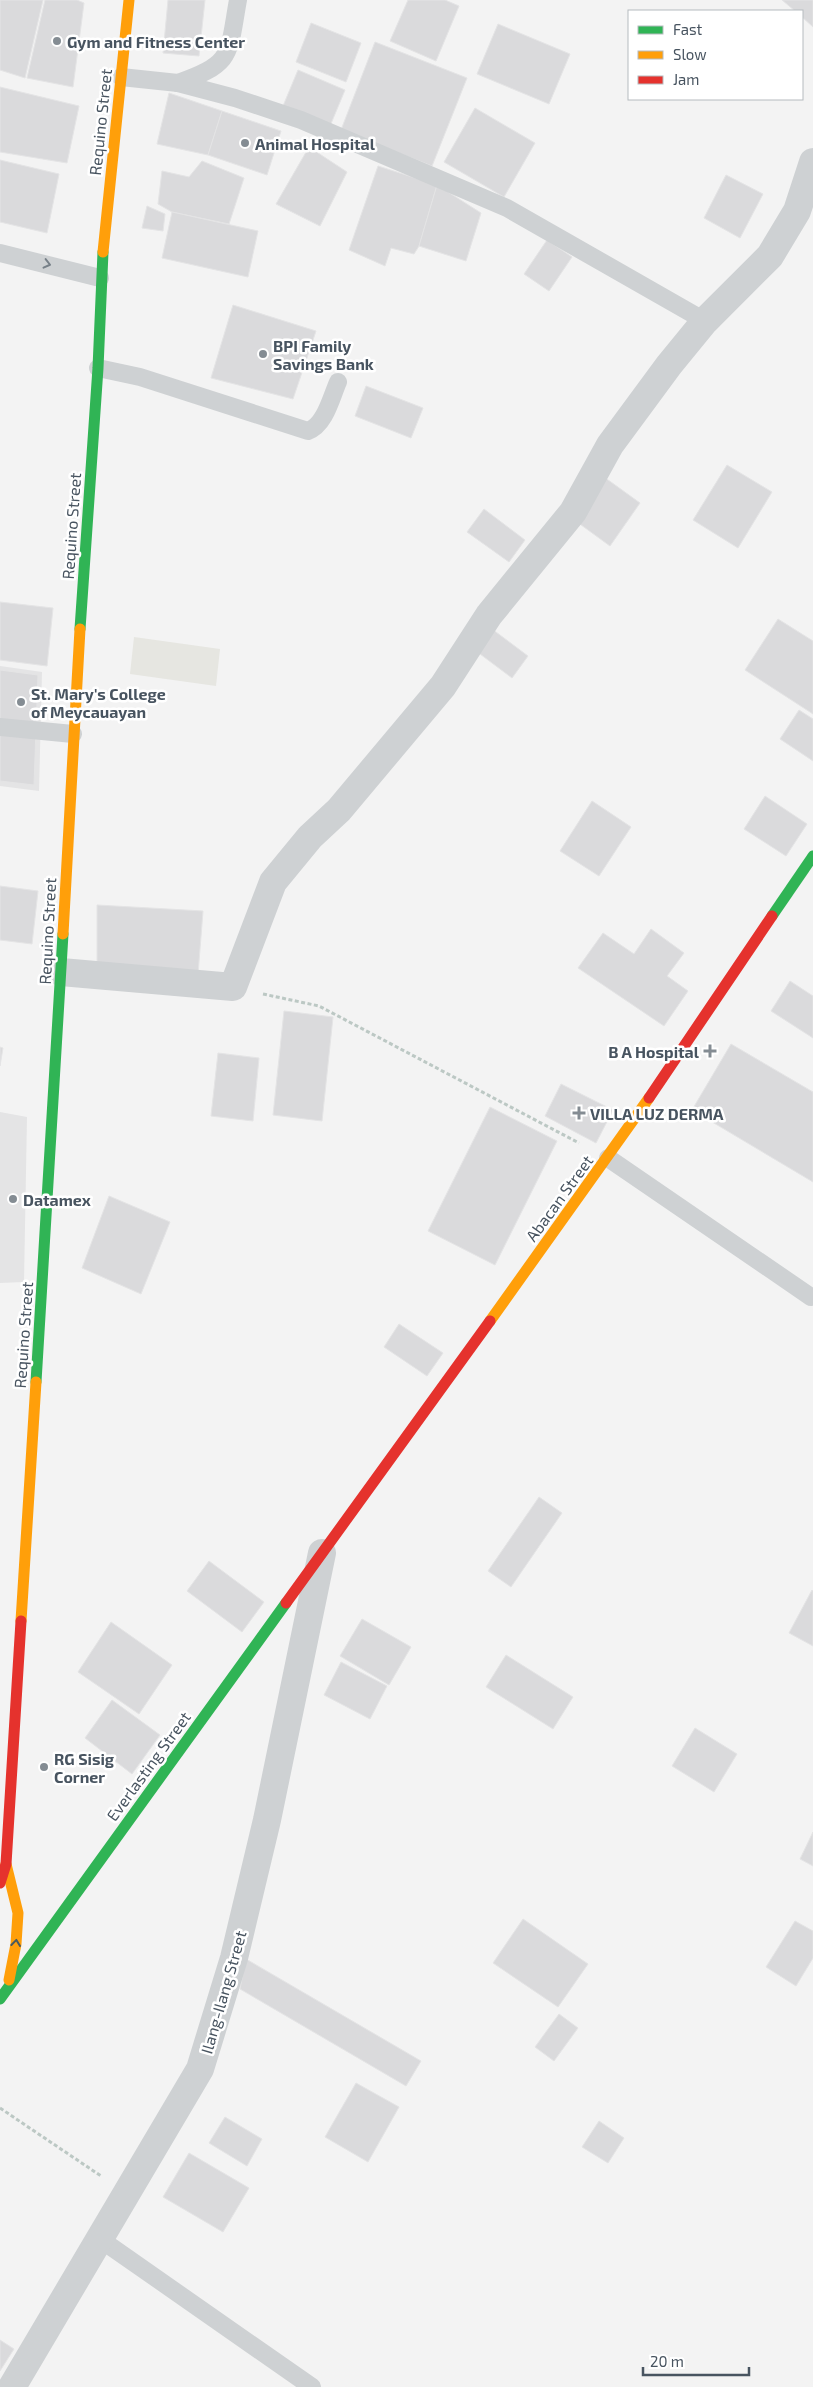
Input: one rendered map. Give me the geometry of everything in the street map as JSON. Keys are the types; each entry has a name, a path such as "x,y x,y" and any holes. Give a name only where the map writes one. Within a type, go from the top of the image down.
{"street":[{"name":"Requino Street","path":"3,1994 16,1944 18,1913 6,1864 5,1820 61,972 73,734 98,368 100,278 129,0"},
{"path":"61,972 233,987 273,882 310,838 339,810 443,686 489,615 573,512 610,445 669,365 705,321 770,256 797,211 813,162"},
{"name":"Abacan Street","path":"322,1553 608,1158 813,856"},
{"name":"Everlasting Street","path":"3,1994 322,1553"},
{"name":"Ilang-Ilang Street","path":"12,2387 200,2069 234,1958 267,1820 322,1553"},
{"name":"Requino Street","path":"0,1883 6,1864"}],"lane":[{"path":"178,83 206,73 222,61 230,45 238,0"},
{"path":"121,77 178,83 235,98 300,120 507,208 705,321"},
{"path":"0,252 100,278"},
{"path":"98,368 140,377 308,432 316,429 322,420 338,382"},
{"path":"0,727 73,734"},
{"path":"608,1158 811,1297"},
{"path":"100,2239 312,2387"}],"path":[{"path":"233,987 319,1006 608,1158"},
{"path":"0,2108 126,2193"}],"shaded area":[{"path":"134,637 220,649 216,686 130,674"},
{"name":"St. Mary's College of Meycauayan","path":"0,666 42,672 39,791 0,786"},
{"name":"Datamex","path":"0,1112 27,1117 24,1282 0,1283"}],"building":[{"path":"0,0 43,0 25,78 0,70"},
{"name":"Gym and Fitness Center","path":"45,0 77,0 84,3 73,87 27,78"},
{"path":"168,0 205,0 199,56 163,53"},
{"path":"408,0 445,0 459,6 436,61 390,41"},
{"path":"782,0 813,0 813,27 803,18 803,10 794,10"},
{"path":"311,23 361,43 346,82 296,62"},
{"path":"498,24 570,54 549,104 477,74"},
{"path":"375,42 467,78 432,166 341,130"},
{"path":"298,70 345,90 330,126 283,106"},
{"path":"0,87 79,106 67,163 0,152"},
{"path":"169,93 222,111 208,155 157,144"},
{"path":"475,108 535,143 504,197 444,162"},
{"name":"Animal Hospital","path":"222,111 281,131 267,175 208,155"},
{"path":"309,147 347,172 320,226 276,204"},
{"path":"0,160 59,174 47,233 0,222"},
{"path":"202,161 244,178 229,224 172,212 158,204 162,171 189,177"},
{"path":"378,166 437,185 419,246 414,254 391,248 385,266 349,250"},
{"path":"726,175 763,194 740,238 704,218"},
{"path":"437,185 481,213 466,261 419,246"},
{"path":"147,206 165,214 163,231 142,228"},
{"path":"172,212 258,231 248,277 162,258"},
{"path":"547,240 572,257 549,291 524,274"},
{"name":"BPI Family Savings Bank","path":"233,305 316,331 293,399 211,378"},
{"path":"366,386 423,408 411,438 355,416"},
{"path":"727,465 772,492 738,548 693,520"},
{"path":"604,477 640,503 610,546 573,519"},
{"path":"484,509 525,540 509,562 467,532"},
{"path":"0,602 53,608 47,666 0,660"},
{"path":"778,619 813,641 813,714 745,670"},
{"path":"492,629 528,656 512,678 476,651"},
{"name":"St. Mary's College of Meycauayan","path":"0,670 38,675 34,785 0,781"},
{"path":"799,710 813,719 813,761 780,739"},
{"path":"765,796 807,824 786,856 744,829"},
{"path":"592,801 631,827 599,876 560,851"},
{"path":"0,886 38,891 32,944 0,940"},
{"path":"97,905 203,911 198,974 97,970"},
{"path":"651,929 684,953 667,976 688,991 664,1026 578,968 603,933 634,954"},
{"path":"790,981 813,996 813,1038 771,1011"},
{"path":"284,1011 333,1017 322,1121 273,1115"},
{"path":"731,1044 813,1092 813,1182 692,1110"},
{"path":"0,1047 3,1048 0,1066"},
{"path":"218,1053 259,1058 253,1121 211,1116"},
{"name":"VILLA LUZ DERMA","path":"561,1084 613,1110 596,1143 545,1116"},
{"path":"490,1107 557,1141 495,1265 428,1231"},
{"path":"109,1196 170,1222 141,1294 82,1268"},
{"path":"399,1324 443,1353 427,1376 384,1347"},
{"path":"539,1497 562,1513 511,1587 488,1571"},
{"path":"209,1561 264,1602 242,1632 187,1591"},
{"path":"813,1591 813,1646 789,1633"},
{"path":"362,1619 411,1647 389,1685 340,1656"},
{"path":"111,1622 172,1665 139,1714 78,1672"},
{"path":"506,1655 573,1697 553,1729 486,1687"},
{"path":"341,1662 387,1686 370,1719 324,1695"},
{"path":"112,1700 160,1735 132,1774 85,1738"},
{"path":"695,1728 737,1754 714,1792 672,1766"},
{"path":"813,1832 813,1866 800,1859"},
{"path":"523,1919 588,1964 558,2007 493,1963"},
{"path":"795,1921 813,1931 813,1958 796,1986 766,1967"},
{"path":"246,1959 421,2061 406,2086 240,1989"},
{"path":"559,2014 578,2028 554,2061 535,2047"},
{"path":"356,2083 399,2107 368,2162 325,2137"},
{"path":"225,2117 262,2139 247,2166 209,2143"},
{"path":"599,2121 624,2138 608,2163 582,2147"},
{"path":"189,2153 249,2188 223,2232 163,2197"},
{"path":"0,2340 14,2349 0,2371"}],"traffic: fast":[{"path":"80,629 98,368 103,252"},
{"path":"772,916 813,856"},
{"path":"36,1382 63,934"},
{"path":"0,1999 286,1603"}],"traffic: slow":[{"path":"103,252 129,0"},
{"path":"63,934 80,629"},
{"path":"490,1321 649,1098"},
{"path":"21,1621 36,1382"},
{"path":"6,1864 18,1913 16,1944 9,1980"}],"traffic: jam":[{"path":"649,1098 772,916"},
{"path":"286,1603 490,1321"},
{"path":"0,1883 6,1864 21,1621"}],"place":[{"name":"Gym and Fitness Center","path":"57,41"},
{"name":"Animal Hospital","path":"245,143"},
{"name":"BPI Family Savings Bank","path":"263,354"},
{"name":"St. Mary's College of Meycauayan","path":"21,702"},
{"name":"B A Hospital","path":"710,1051"},
{"name":"VILLA LUZ DERMA","path":"579,1113"},
{"name":"Datamex","path":"13,1199"},
{"name":"RG Sisig Corner","path":"44,1767"}]}
